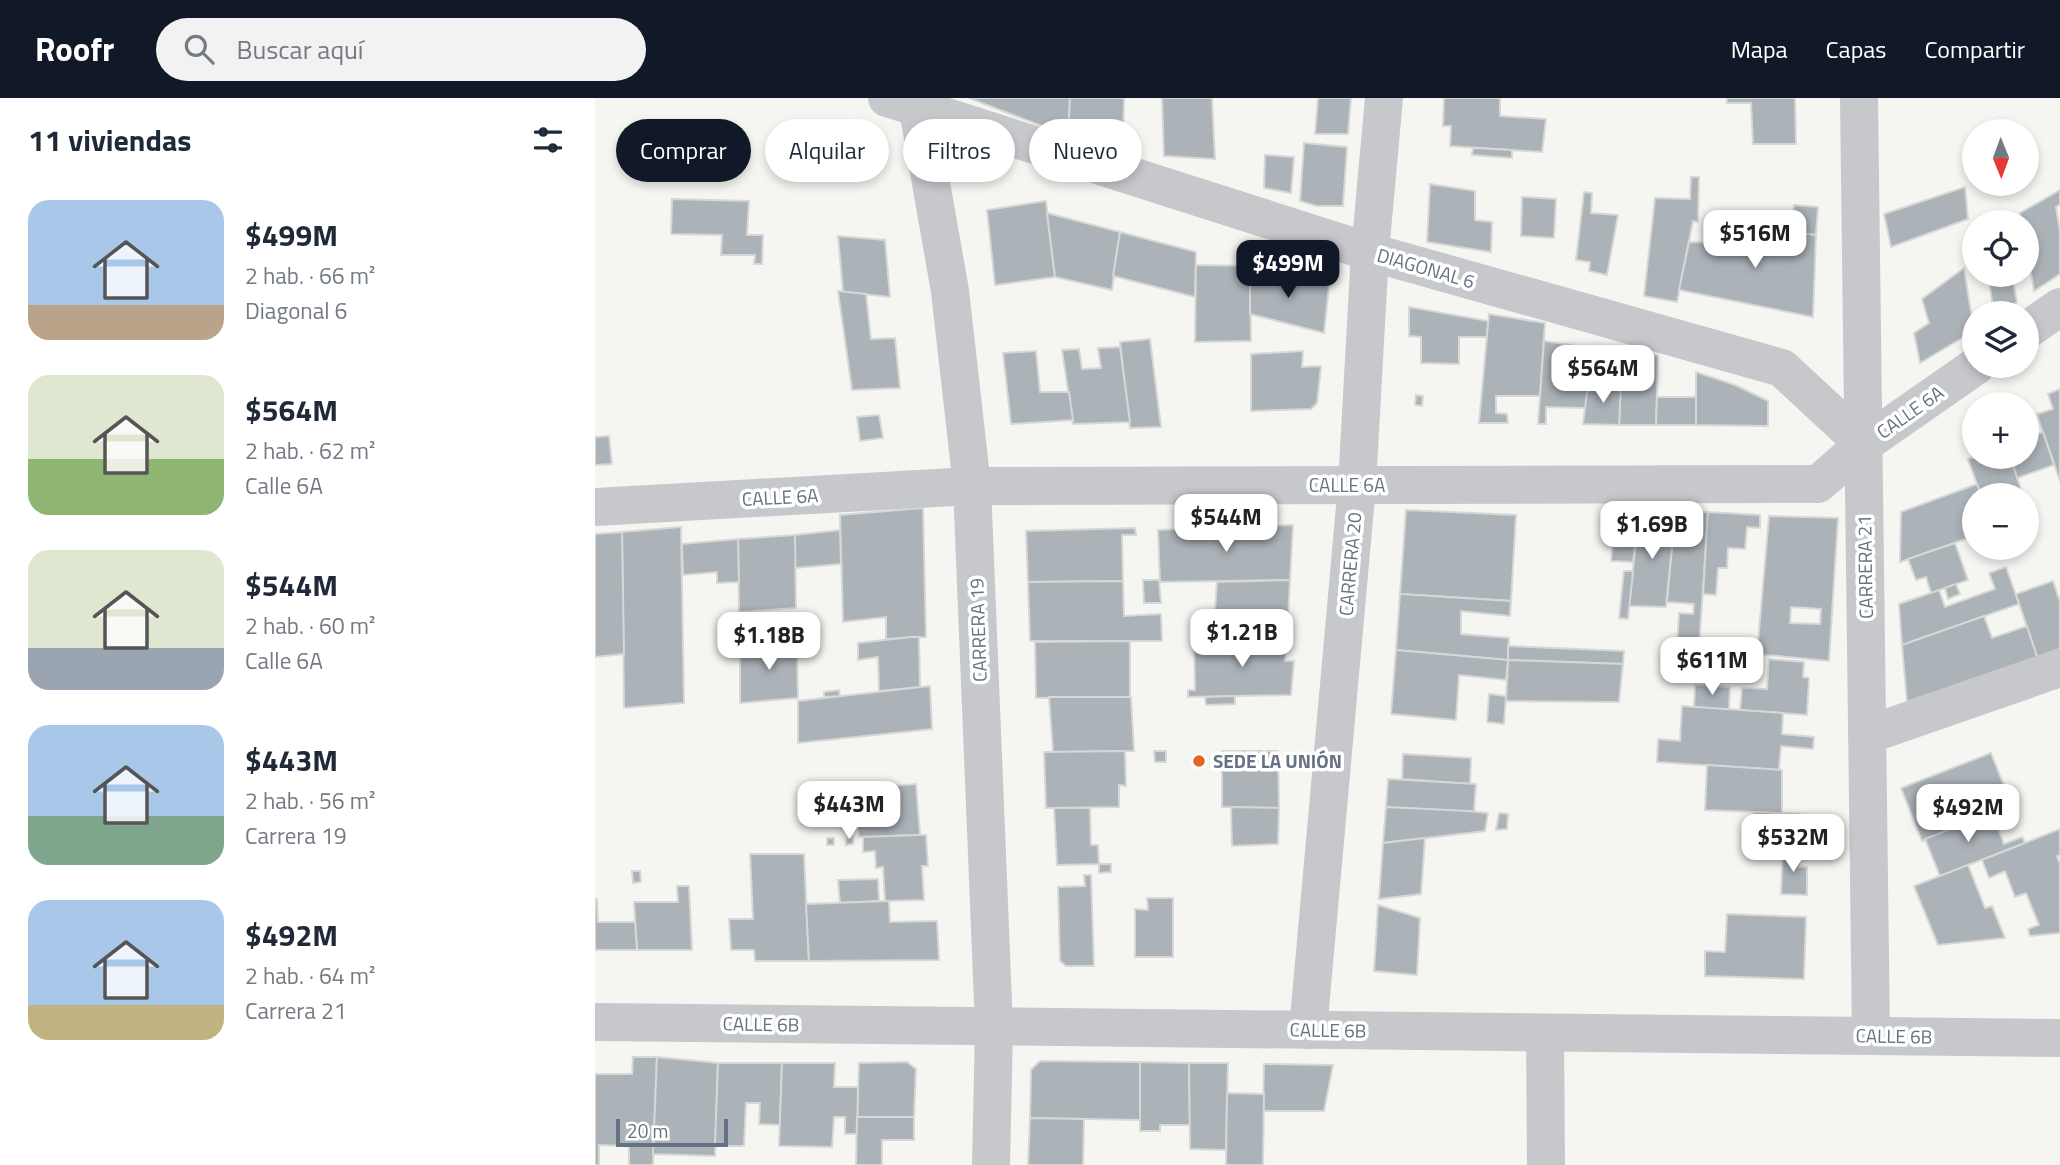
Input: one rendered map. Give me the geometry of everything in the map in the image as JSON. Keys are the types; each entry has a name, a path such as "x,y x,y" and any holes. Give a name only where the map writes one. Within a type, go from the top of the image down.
{"street":[{"name":"CARRERA 20","path":"1308,1030 1357,485 1370,252 1384,98"},
{"name":"CARRERA 21","path":"1859,98 1871,1036"},
{"name":"DIAGONAL 6","path":"907,101 1370,252 1782,368 1864,444"},
{"name":"CARRERA 19","path":"907,101 950,291 972,486 994,1027 991,1165"},
{"path":"2039,322 2060,307"},
{"name":"CALLE 6A","path":"595,507 972,486 1818,484 1864,444 1962,376"},
{"path":"1867,735 2060,668"},
{"name":"CALLE 6B","path":"595,1022 2060,1038"},
{"path":"1545,1033 1546,1165"}],"building":[{"path":"969,98 1070,98 1069,119 1029,121"},
{"path":"1070,98 1124,98 1124,119 1069,119"},
{"path":"1162,98 1212,98 1215,159 1164,156"},
{"path":"1318,98 1351,98 1348,134 1315,134"},
{"path":"1444,98 1500,98 1500,116 1546,119 1542,152 1450,146 1451,126 1443,126"},
{"path":"1727,98 1795,98 1796,144 1753,144 1751,103 1727,103"},
{"path":"1304,143 1347,147 1343,206 1317,206 1300,201"},
{"path":"1473,148 1512,150 1512,158 1472,155"},
{"path":"1265,155 1294,157 1291,193 1264,188"},
{"path":"1691,177 1699,177 1698,222 1693,221 1677,302 1644,296 1655,198 1690,199"},
{"path":"1430,184 1475,191 1475,220 1492,222 1491,252 1427,242"},
{"path":"1962,188 1962,196 1966,196 1967,210 1962,210 1962,221 1891,247 1884,214"},
{"path":"2060,190 2060,204 2056,207 2060,232 2060,274 2034,291 2033,287 2039,287 2039,210 2025,210"},
{"path":"1584,192 1592,193 1591,213 1618,215 1607,275 1589,271 1590,262 1576,260"},
{"path":"1522,197 1556,199 1554,238 1521,236"},
{"path":"672,199 749,201 747,235 763,235 762,264 754,264 755,255 721,255 722,235 671,234"},
{"path":"1046,201 1055,277 995,285 987,210"},
{"path":"1794,205 1818,207 1816,235 1792,232"},
{"path":"1047,213 1120,232 1112,290 1055,277"},
{"path":"1730,226 1816,235 1813,317 1679,290 1689,242 1729,243"},
{"path":"1120,232 1196,252 1195,297 1113,276"},
{"path":"838,236 885,240 890,297 843,292"},
{"path":"1196,265 1250,266 1251,341 1195,342"},
{"path":"1250,266 1329,286 1324,333 1250,314"},
{"path":"1962,269 1962,287 1967,287 1969,301 1962,301 1962,338 1920,363 1914,333 1929,323 1922,299"},
{"path":"1990,287 2014,287 2017,301 1992,301"},
{"path":"838,291 866,294 871,339 895,338 900,388 852,390"},
{"path":"1409,307 1488,321 1487,337 1459,337 1459,364 1421,363 1421,337 1409,336"},
{"path":"1489,314 1545,323 1540,396 1496,396 1496,413 1507,414 1508,423 1479,423"},
{"path":"1150,339 1161,427 1130,428 1120,342"},
{"path":"1544,341 1572,345 1571,356 1590,359 1586,408 1546,407 1546,424 1538,424"},
{"path":"1120,347 1130,422 1073,424 1062,350 1079,349 1082,369 1101,368 1098,348"},
{"path":"1622,347 1658,356 1656,425 1619,425"},
{"path":"1036,351 1040,392 1069,392 1073,420 1011,424 1003,353"},
{"path":"1303,351 1302,367 1321,366 1317,403 1311,409 1251,411 1251,354"},
{"path":"1696,372 1735,385 1768,401 1768,426 1696,425"},
{"path":"1588,385 1621,386 1619,425 1583,424"},
{"path":"2060,389 2060,481 2039,420 2039,413 2053,409 2048,394"},
{"path":"1416,395 1423,396 1422,406 1415,405"},
{"path":"1657,397 1696,397 1696,425 1656,425"},
{"path":"879,415 883,438 860,441 857,417"},
{"path":"2043,432 2054,465 2017,478 2014,469 2039,469 2039,434"},
{"path":"609,436 612,464 595,465 595,437"},
{"path":"1972,469 2014,469 2019,483 1977,483"},
{"path":"1962,490 1962,540 1900,562 1901,512"},
{"path":"923,508 926,637 886,639 886,617 843,622 840,515"},
{"path":"1406,510 1516,515 1511,601 1400,594"},
{"path":"1675,512 1708,512 1699,649 1677,647 1679,613 1693,614 1694,604 1667,602"},
{"path":"1708,512 1760,515 1760,528 1747,527 1745,549 1728,548 1727,568 1718,568 1716,595 1703,594"},
{"path":"1639,514 1675,516 1666,607 1629,606"},
{"path":"1769,516 1838,518 1829,661 1757,654","holes":["1791,607 1821,609 1820,624 1790,623"]},
{"path":"1615,522 1638,523 1633,562 1611,561"},
{"path":"1293,525 1290,580 1160,582 1158,530"},
{"path":"681,527 684,703 624,708 622,532"},
{"path":"1135,528 1136,535 1122,535 1123,581 1028,582 1026,531"},
{"path":"840,530 841,564 795,568 795,535"},
{"path":"622,532 624,654 595,657 595,534"},
{"path":"795,535 796,608 739,612 738,539"},
{"path":"738,539 739,582 717,583 717,572 683,575 682,544"},
{"path":"1955,543 1968,580 1931,593 1926,577 1916,580 1908,559"},
{"path":"2006,567 2019,604 1902,645 1899,604 1939,590 1945,607 1995,589 1989,573"},
{"path":"1624,571 1633,571 1628,619 1619,618"},
{"path":"1143,580 1159,580 1161,603 1144,603"},
{"path":"1290,580 1287,639 1250,640 1250,610 1215,610 1217,582"},
{"path":"1123,581 1124,616 1161,614 1162,641 1030,641 1028,582"},
{"path":"2053,581 2060,602 2060,649 2037,657 2016,594"},
{"path":"1956,584 1960,594 1948,599 1945,588"},
{"path":"1400,594 1511,601 1510,616 1461,611 1461,634 1509,638 1508,660 1396,650"},
{"path":"810,614 810,631 796,633 796,616"},
{"path":"1984,616 1992,638 2027,626 2037,657 1907,702 1902,645"},
{"path":"919,637 920,687 879,691 878,657 858,660 858,643"},
{"path":"1287,639 1285,661 1294,661 1291,695 1188,697 1188,690 1195,690 1194,641"},
{"path":"1130,641 1130,697 1036,698 1035,642"},
{"path":"797,642 798,698 740,703 740,646"},
{"path":"1508,646 1624,651 1623,664 1508,660"},
{"path":"1396,650 1508,660 1506,680 1459,675 1456,720 1391,714"},
{"path":"1769,659 1804,662 1803,677 1809,678 1807,715 1740,710 1742,688 1767,689"},
{"path":"1508,660 1623,664 1619,702 1506,701"},
{"path":"1695,685 1730,687 1729,710 1694,707"},
{"path":"930,686 932,729 798,743 798,701"},
{"path":"839,690 840,696 824,697 824,692"},
{"path":"1489,694 1506,696 1504,724 1487,722"},
{"path":"1235,696 1235,704 1206,705 1205,697"},
{"path":"1049,697 1131,697 1134,751 1053,752"},
{"path":"1682,706 1783,713 1782,734 1814,737 1813,749 1781,746 1779,770 1657,762 1658,739 1680,741"},
{"path":"1125,751 1126,786 1119,785 1119,807 1046,808 1044,752"},
{"path":"1154,751 1166,751 1166,762 1155,762"},
{"path":"1222,751 1278,751 1279,808 1222,807"},
{"path":"1991,753 2012,806 1922,841 1901,788"},
{"path":"1403,754 1471,758 1470,784 1402,779"},
{"path":"1707,765 1782,770 1782,813 1705,810"},
{"path":"1388,779 1476,784 1474,812 1386,807"},
{"path":"916,784 920,835 859,837 854,789"},
{"path":"1231,807 1279,808 1278,844 1232,846"},
{"path":"1386,807 1488,813 1485,831 1383,843"},
{"path":"1054,808 1090,808 1091,845 1098,845 1099,864 1057,865"},
{"path":"810,810 810,824 802,824 802,811"},
{"path":"1754,812 1800,814 1799,830 1810,831 1808,850 1750,845"},
{"path":"1499,813 1508,814 1507,829 1496,830"},
{"path":"1992,813 2004,844 2022,837 2025,843 1940,876 1925,839"},
{"path":"2060,829 2060,855 2057,856 2060,864 2060,933 2030,936 2028,929 2039,925 2026,893 2015,897 2005,871 1989,878 1982,860"},
{"path":"926,835 928,866 922,866 924,900 885,901 883,867 876,868 875,851 863,852 863,837"},
{"path":"853,837 853,844 846,845 846,838"},
{"path":"827,838 834,838 834,845 827,845"},
{"path":"1425,838 1421,894 1379,899 1383,843"},
{"path":"1783,848 1799,849 1799,867 1807,867 1807,895 1781,894"},
{"path":"750,854 804,854 809,961 755,961 754,950 731,950 729,919 753,919"},
{"path":"1099,864 1111,864 1111,872 1099,873"},
{"path":"1968,865 1985,908 1992,906 2005,938 1938,945 1914,886"},
{"path":"632,871 640,871 641,882 633,883"},
{"path":"1084,875 1091,875 1094,966 1066,966 1060,961 1058,887 1085,886"},
{"path":"878,879 879,901 840,903 838,880"},
{"path":"677,886 689,886 692,950 637,950 634,902 678,902"},
{"path":"1147,898 1173,898 1173,957 1135,957 1135,909 1148,910"},
{"path":"595,899 598,922 635,922 637,950 595,950"},
{"path":"889,901 890,922 937,921 939,960 809,961 806,904"},
{"path":"1378,905 1420,918 1417,975 1374,971"},
{"path":"1727,914 1806,917 1804,979 1705,976 1705,951 1725,952"},
{"path":"633,1057 657,1057 653,1165 629,1165 629,1146 599,1145 599,1165 595,1165 595,1074 632,1074"},
{"path":"657,1057 718,1063 715,1156 653,1154"},
{"path":"1040,1061 1140,1062 1140,1120 1030,1118 1031,1070"},
{"path":"907,1062 916,1069 914,1117 857,1117 859,1063"},
{"path":"1140,1062 1189,1063 1190,1125 1160,1125 1160,1131 1140,1131"},
{"path":"718,1063 782,1063 780,1125 759,1124 760,1103 746,1103 744,1146 715,1146"},
{"path":"782,1063 835,1063 834,1087 858,1087 857,1134 845,1134 845,1117 834,1117 832,1147 779,1146"},
{"path":"1189,1063 1228,1063 1226,1150 1190,1149"},
{"path":"1264,1064 1333,1065 1324,1111 1263,1111"},
{"path":"1227,1093 1264,1094 1263,1165 1226,1165"},
{"path":"857,1117 914,1117 914,1140 882,1140 882,1165 856,1165"},
{"path":"1030,1118 1084,1119 1083,1165 1028,1165"}],"place":[{"name":"SEDE LA UNIÓN","path":"1199,761"}]}
